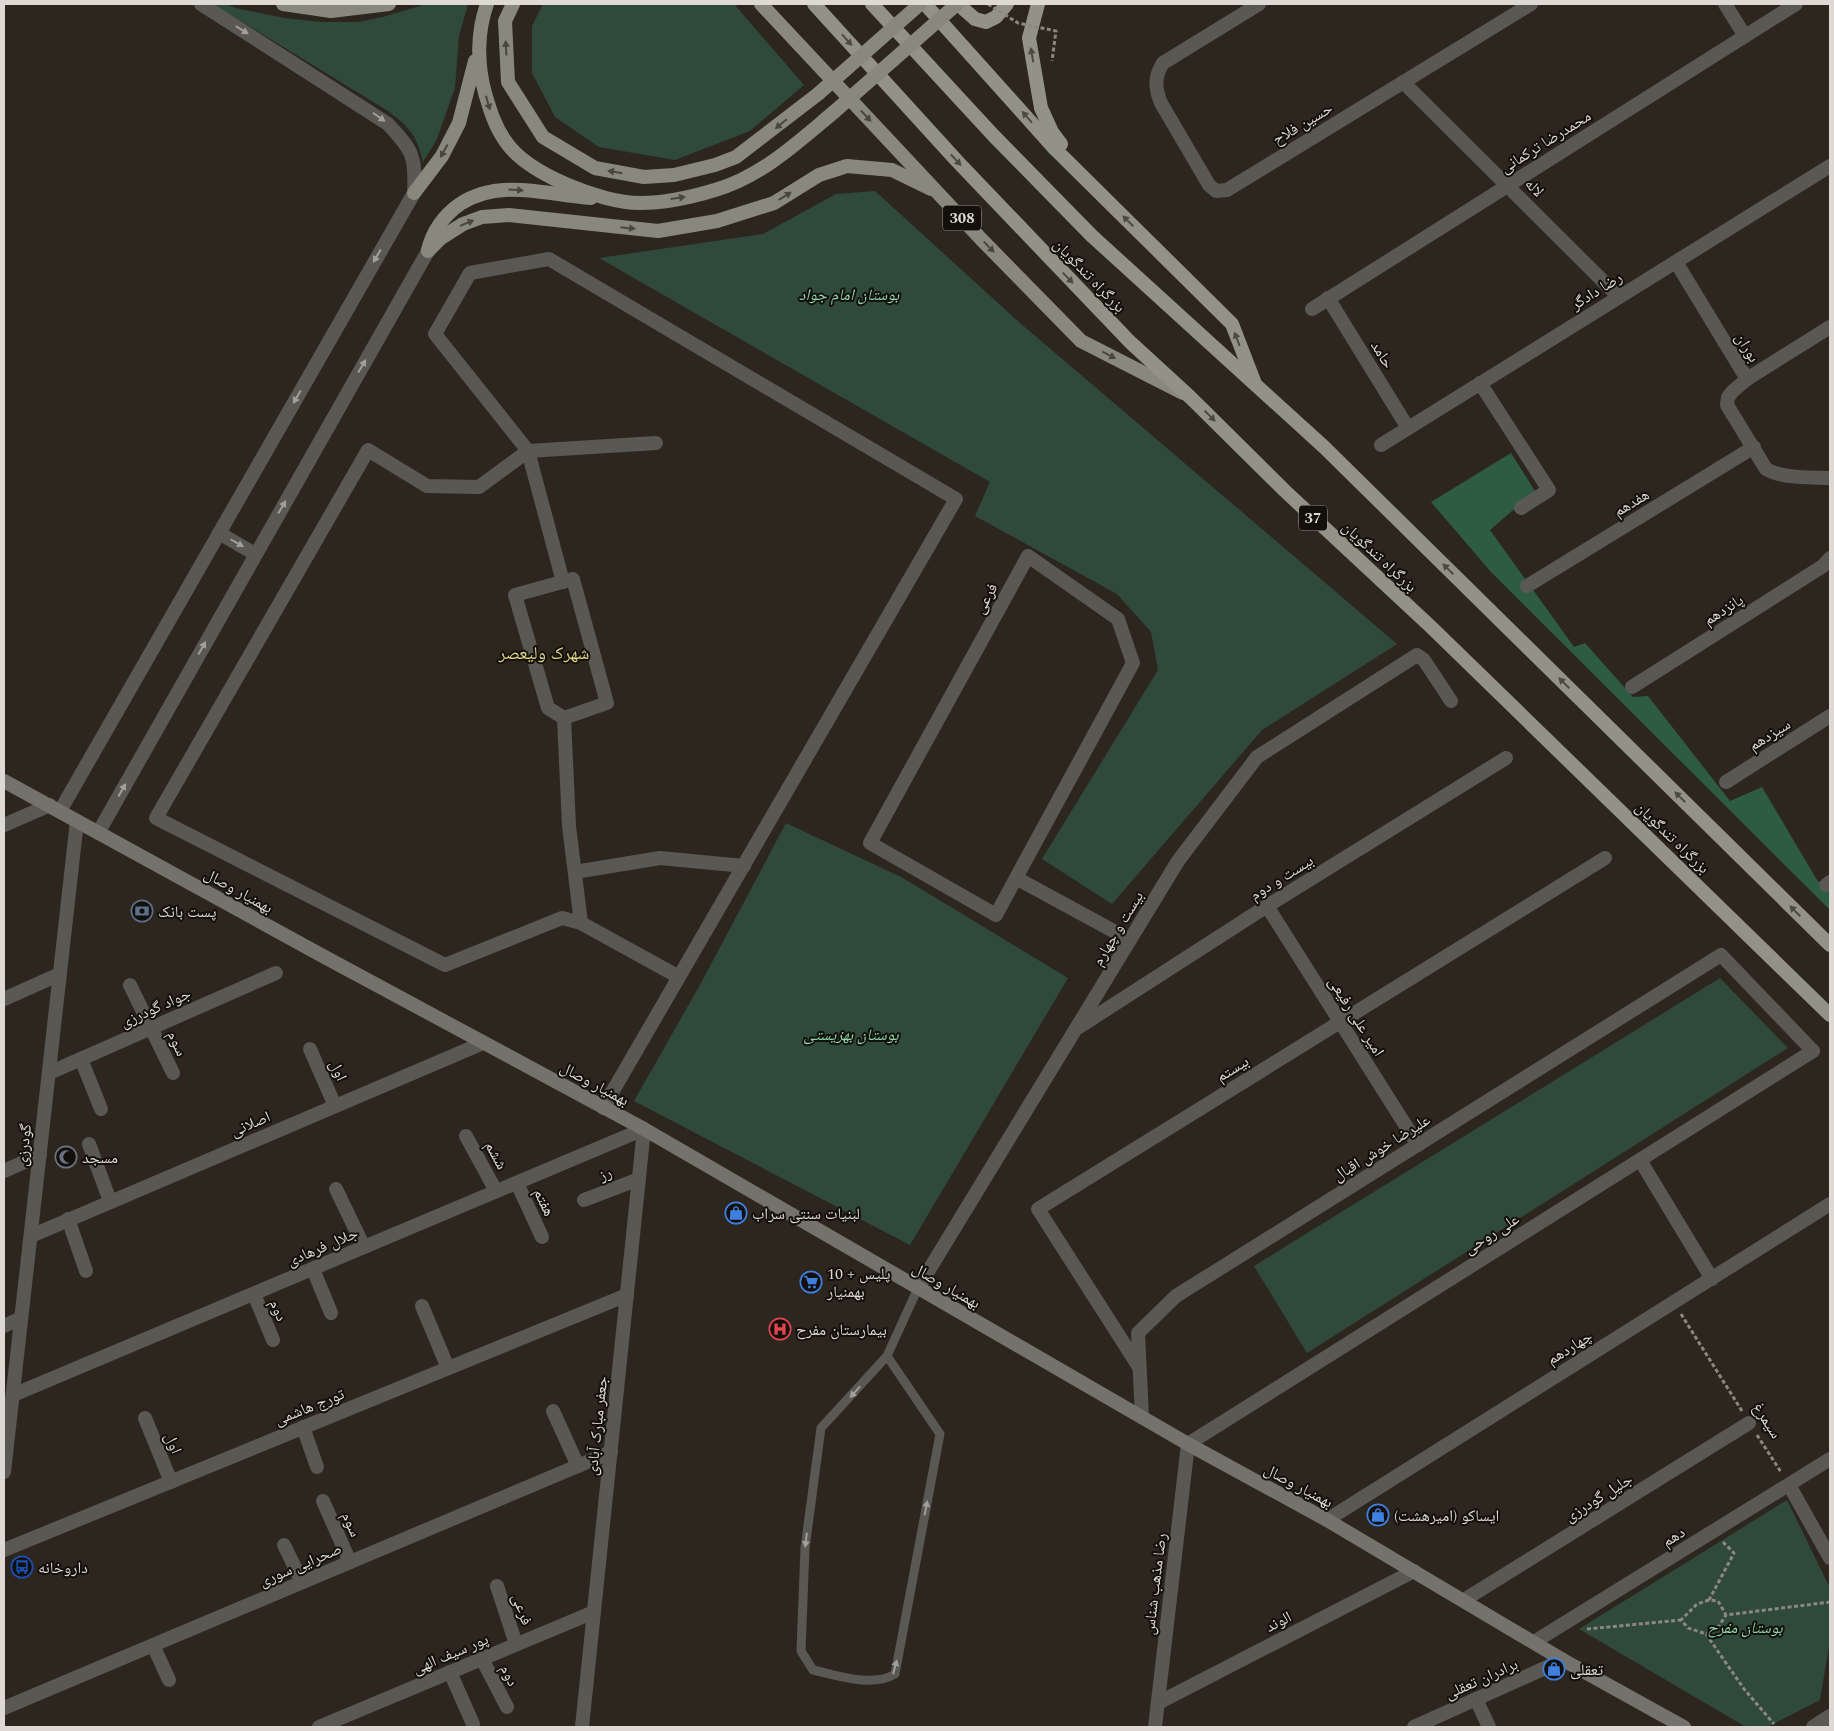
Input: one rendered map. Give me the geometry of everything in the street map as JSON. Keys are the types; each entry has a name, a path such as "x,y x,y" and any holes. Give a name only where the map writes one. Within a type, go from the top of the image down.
{"highway":[{"name":"بزرگراه تندگویان","path":"814,4 957,160 1130,342 1190,397 1285,491 1430,626 1830,1015"},
{"name":"بزرگراه تندگویان","path":"872,4 993,135 1092,236 1349,472 1830,945"},
{"path":"925,4 1054,148 1232,324 1255,384"},
{"path":"957,4 975,19 986,22 996,17 1007,4"},
{"path":"1038,4 1029,38 1041,108 1052,132 1097,190"}],"main road":[{"path":"291,5 331,12 389,4"},
{"path":"487,4 478,49 481,79 492,117 506,143 540,172 579,189 614,200"},
{"path":"513,4 505,21 508,82 542,137 595,168 644,177 674,175 715,166 736,157 818,94 920,4"},
{"name":"308","path":"761,4 939,194 1081,341 1190,397"},
{"path":"428,251 432,233 449,211 474,194 504,189 640,203 716,190 750,176 834,112 957,4"},
{"path":"414,192 442,156 459,124 480,39"},
{"path":"428,251 442,238 463,224 482,217 517,216 658,231 716,221 774,203 819,175 846,166 892,170 939,194"},
{"name":"بهمنیار وصال","path":"4,781 644,1129 1188,1444 1327,1520 1563,1660 1684,1727"}],"street":[{"path":"4,825 55,808 219,533 414,192 415,165 411,152 388,124 201,4"},
{"name":"حسین فلاح","path":"1260,4 1163,63 1157,72 1156,90 1161,103 1209,185 1216,192 1227,190 1528,5"},
{"path":"1725,4 1745,36"},
{"name":"محمدرضا ترکمانی","path":"1312,309 1796,4"},
{"name":"لاله","path":"1403,82 1619,297"},
{"name":"رضا دادگر","path":"1381,445 1830,166"},
{"path":"98,833 428,251"},
{"path":"563,582 528,451 435,334 470,273 549,259 956,499 603,1108"},
{"name":"بوران","path":"1676,262 1747,379 1728,397 1727,405 1766,469 1772,473 1830,478"},
{"name":"حامد","path":"1328,298 1408,428"},
{"path":"1747,379 1830,327"},
{"path":"1480,383 1549,490 1521,508"},
{"path":"656,443 528,451 479,487 427,486 368,450 156,818 445,965 562,918 581,923 679,977"},
{"name":"هفدهم","path":"1527,586 1754,447"},
{"path":"219,533 255,554"},
{"name":"فرعی","path":"1028,556 1118,619 1134,663 1016,878 996,915 870,843 1028,556"},
{"name":"پانزدهم","path":"1632,687 1823,566 1830,558"},
{"path":"573,579 608,703 564,718 548,708 516,595 573,579"},
{"name":"بیست و چهارم","path":"918,1288 1178,861 1257,756 1417,655 1421,656 1451,701"},
{"name":"سیزدهم","path":"1726,782 1830,716"},
{"path":"564,718 569,826 581,923"},
{"name":"بیست و دوم","path":"1076,1029 1267,906 1506,758"},
{"name":"گودرزی","path":"4,1472 77,821"},
{"path":"575,872 660,858 744,866"},
{"name":"بیستم","path":"1139,1368 1038,1209 1605,858"},
{"path":"1016,878 1130,940"},
{"name":"امیر علی رفیعی","path":"1267,906 1418,1145"},
{"name":"علی روحی","path":"1188,1444 1813,1051 1721,955"},
{"name":"علیرضا خوش اقبال","path":"1142,1417 1138,1334 1176,1296 1721,955"},
{"name":"جواد گودرزی","path":"49,1074 276,973"},
{"path":"4,999 60,974"},
{"path":"130,985 152,1028"},
{"name":"سوم","path":"152,1028 173,1072"},
{"name":"اصلانی","path":"30,1236 483,1043"},
{"name":"اول","path":"310,1049 335,1106"},
{"path":"81,1059 101,1109"},
{"name":"جعفر مبارک آبادی","path":"582,1727 644,1129"},
{"name":"جلال فرهادی","path":"13,1395 644,1129"},
{"name":"ششم","path":"466,1136 496,1191"},
{"path":"89,1144 110,1201"},
{"path":"4,1170 40,1155"},
{"path":"1640,1160 1712,1279"},
{"name":"رز","path":"584,1200 639,1179"},
{"name":"هفتم","path":"517,1183 542,1236"},
{"path":"336,1189 364,1247"},
{"name":"چهاردهم","path":"1327,1520 1830,1204"},
{"path":"68,1219 86,1272"},
{"path":"313,1269 331,1313"},
{"name":"دوم","path":"254,1294 273,1340"},
{"name":"تورج هاشمی","path":"4,1550 627,1294"},
{"path":"422,1306 448,1368"},
{"path":"4,1326 21,1318"},
{"path":"553,1411 578,1466"},
{"name":"اول","path":"146,1418 170,1482"},
{"name":"جلیل گودرزی","path":"1464,1600 1749,1423"},
{"path":"303,1427 317,1467"},
{"name":"رضا مذهب شناس","path":"1155,1727 1188,1444"},
{"name":"صحرایی سوری","path":"4,1708 611,1452"},
{"name":"دهم","path":"1534,1642 1830,1460"},
{"path":"1789,1485 1830,1558"},
{"name":"سوم","path":"323,1500 350,1562"},
{"path":"284,1545 302,1582"},
{"name":"الوند","path":"1158,1703 1414,1571"},
{"name":"فرعی","path":"496,1586 516,1644"},
{"name":"پور سیف الهی","path":"319,1727 594,1612"},
{"path":"153,1645 169,1680"},
{"name":"دوم","path":"482,1659 506,1707"},
{"name":"برادران تعقلی","path":"1414,1727 1563,1660"},
{"path":"450,1672 473,1724"},
{"path":"1476,1699 1489,1727"},
{"path":"1813,1727 1830,1716"}],"lane":[{"path":"887,1356 940,1434 895,1674 886,1680 854,1679 813,1670 800,1651 805,1548 821,1428 887,1356 918,1288"}],"path":[{"path":"988,4 1018,23 1056,31 1052,61"},
{"name":"سیمرغ","path":"1674,1302 1789,1485"},
{"path":"1709,1600 1734,1553 1722,1541"},
{"path":"1579,1629 1681,1620 1697,1604 1709,1600 1718,1601 1726,1615"},
{"path":"1726,1615 1830,1602"},
{"path":"1706,1634 1717,1629 1726,1615"},
{"path":"1681,1620 1688,1628 1706,1634 1744,1689 1774,1724"}],"green space":[{"path":"213,4 226,4 236,8 284,18 322,22 358,22 383,17 426,4 468,4 459,36 455,88 437,139 423,162 418,145 411,132 388,111"},
{"path":"543,4 734,4 804,85 750,131 675,160 599,147 555,117 532,73 532,26"},
{"name":"بوستان امام جواد","path":"875,191 1020,323 1397,644 1262,730 1112,904 1042,859 1158,670 1151,632 1117,594 975,516 990,482 599,258 763,234 836,194"},
{"path":"1511,453 1535,491 1490,530 1574,647 1585,643 1633,697 1648,696 1730,801 1762,787 1817,880 1830,892 1830,910 1491,572 1431,502"},
{"name":"بوستان بهزیستی","path":"786,823 903,878 1068,978 910,1245 634,1101 701,983"},
{"path":"1720,978 1788,1048 1307,1353 1254,1266"},
{"name":"بوستان مفرح","path":"1787,1500 1830,1588 1830,1640 1820,1700 1767,1727 1746,1727 1579,1629"}],"place":[{"name":"پست بانک","path":"142,911"},
{"name":"مسجد","path":"66,1157"},
{"name":"لبنیات سنتی سراب","path":"736,1213"},
{"name":"پلیس + 10 بهمنیار","path":"811,1282"},
{"name":"بیمارستان مفرح","path":"780,1329"},
{"name":"ایساکو (امیرهشت)","path":"1378,1515"},
{"name":"داروخانه","path":"22,1567"},
{"name":"تعقلی","path":"1554,1669"}],"district":[{"name":"شهرک ولیعصر","path":"544,653"}]}
